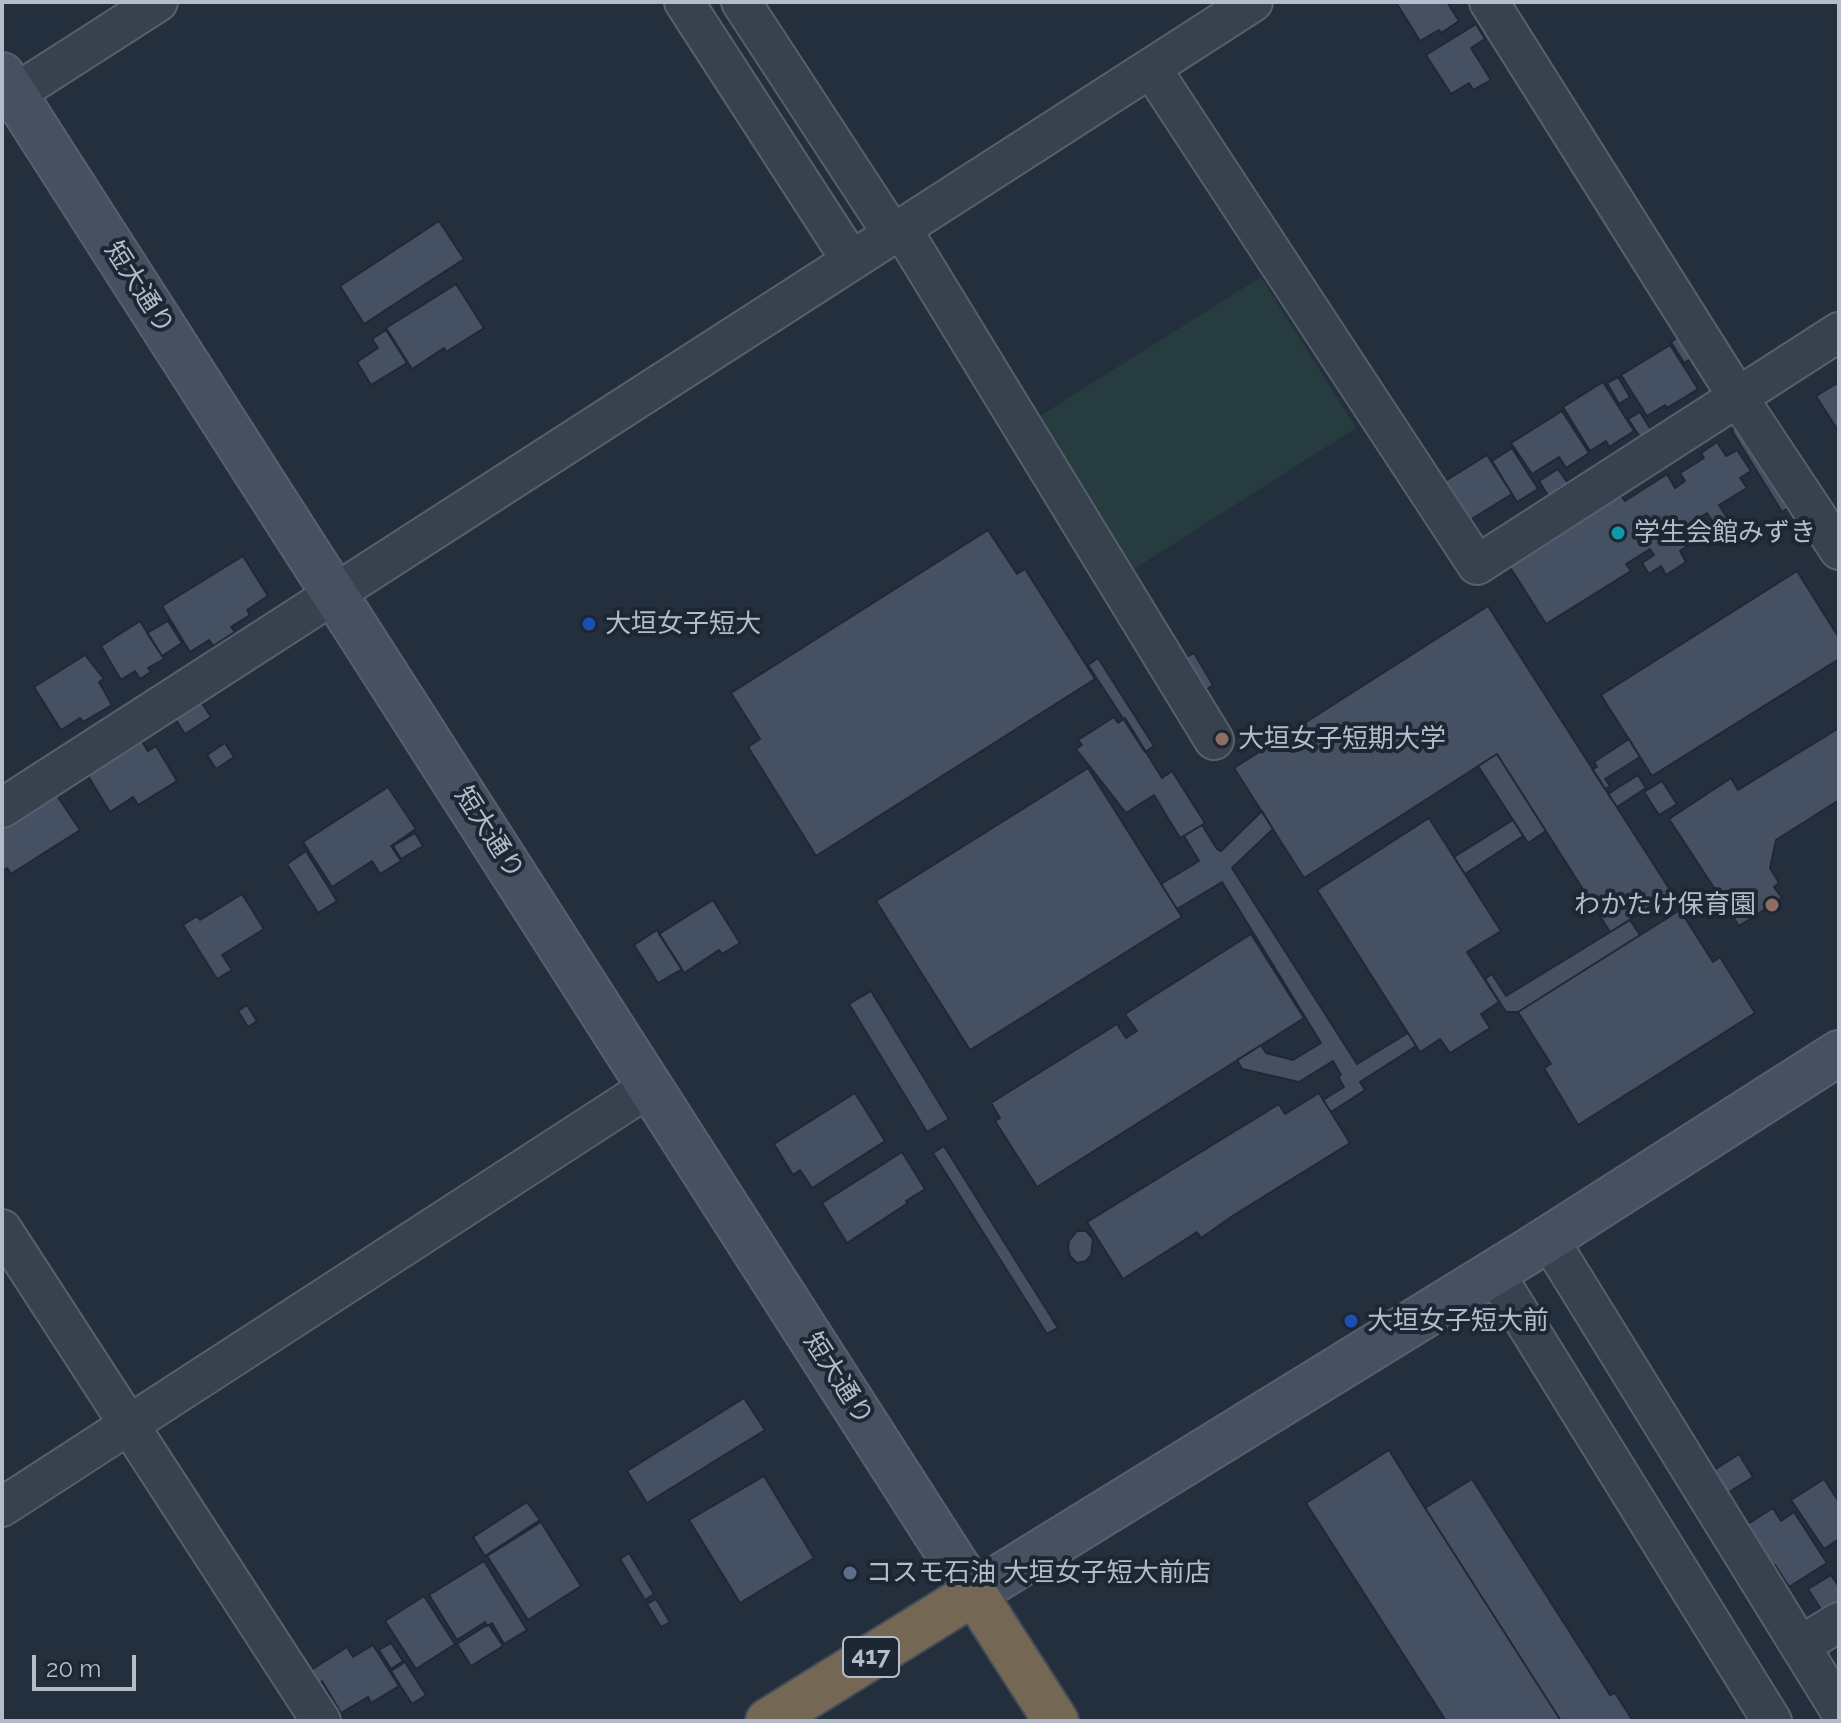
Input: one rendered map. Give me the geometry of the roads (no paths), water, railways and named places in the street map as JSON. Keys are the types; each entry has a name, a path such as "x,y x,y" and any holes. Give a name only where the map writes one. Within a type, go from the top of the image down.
{"highway":[{"name":"417","path":"768,1721 974,1593"},
{"path":"974,1593 1056,1721"}],"street":[{"path":"6,90 158,2"},
{"path":"684,2 878,243"},
{"path":"741,2 878,243 1214,740"},
{"path":"2,808 1253,2"},
{"path":"1489,2 1739,399 1839,550"},
{"path":"1151,68 1477,565 1839,332"},
{"name":"短大通り","path":"6,90 335,591 974,1593"},
{"path":"974,1593 1519,1257 1839,1053"},
{"path":"2,1507 651,1086"},
{"path":"2,1229 321,1721"},
{"path":"1519,1257 1800,1646 1839,1709"},
{"path":"1519,1257 1772,1721"},
{"path":"1800,1646 1839,1622"}],"place":[{"name":"学生会館みずき","path":"1618,533"},
{"name":"大垣女子短大","path":"589,624"},
{"name":"大垣女子短期大学","path":"1222,739"},
{"name":"わかたけ保育園","path":"1772,905"},
{"name":"大垣女子短大前","path":"1351,1321"},
{"name":"コスモ石油 大垣女子短大前店","path":"850,1573"}]}
